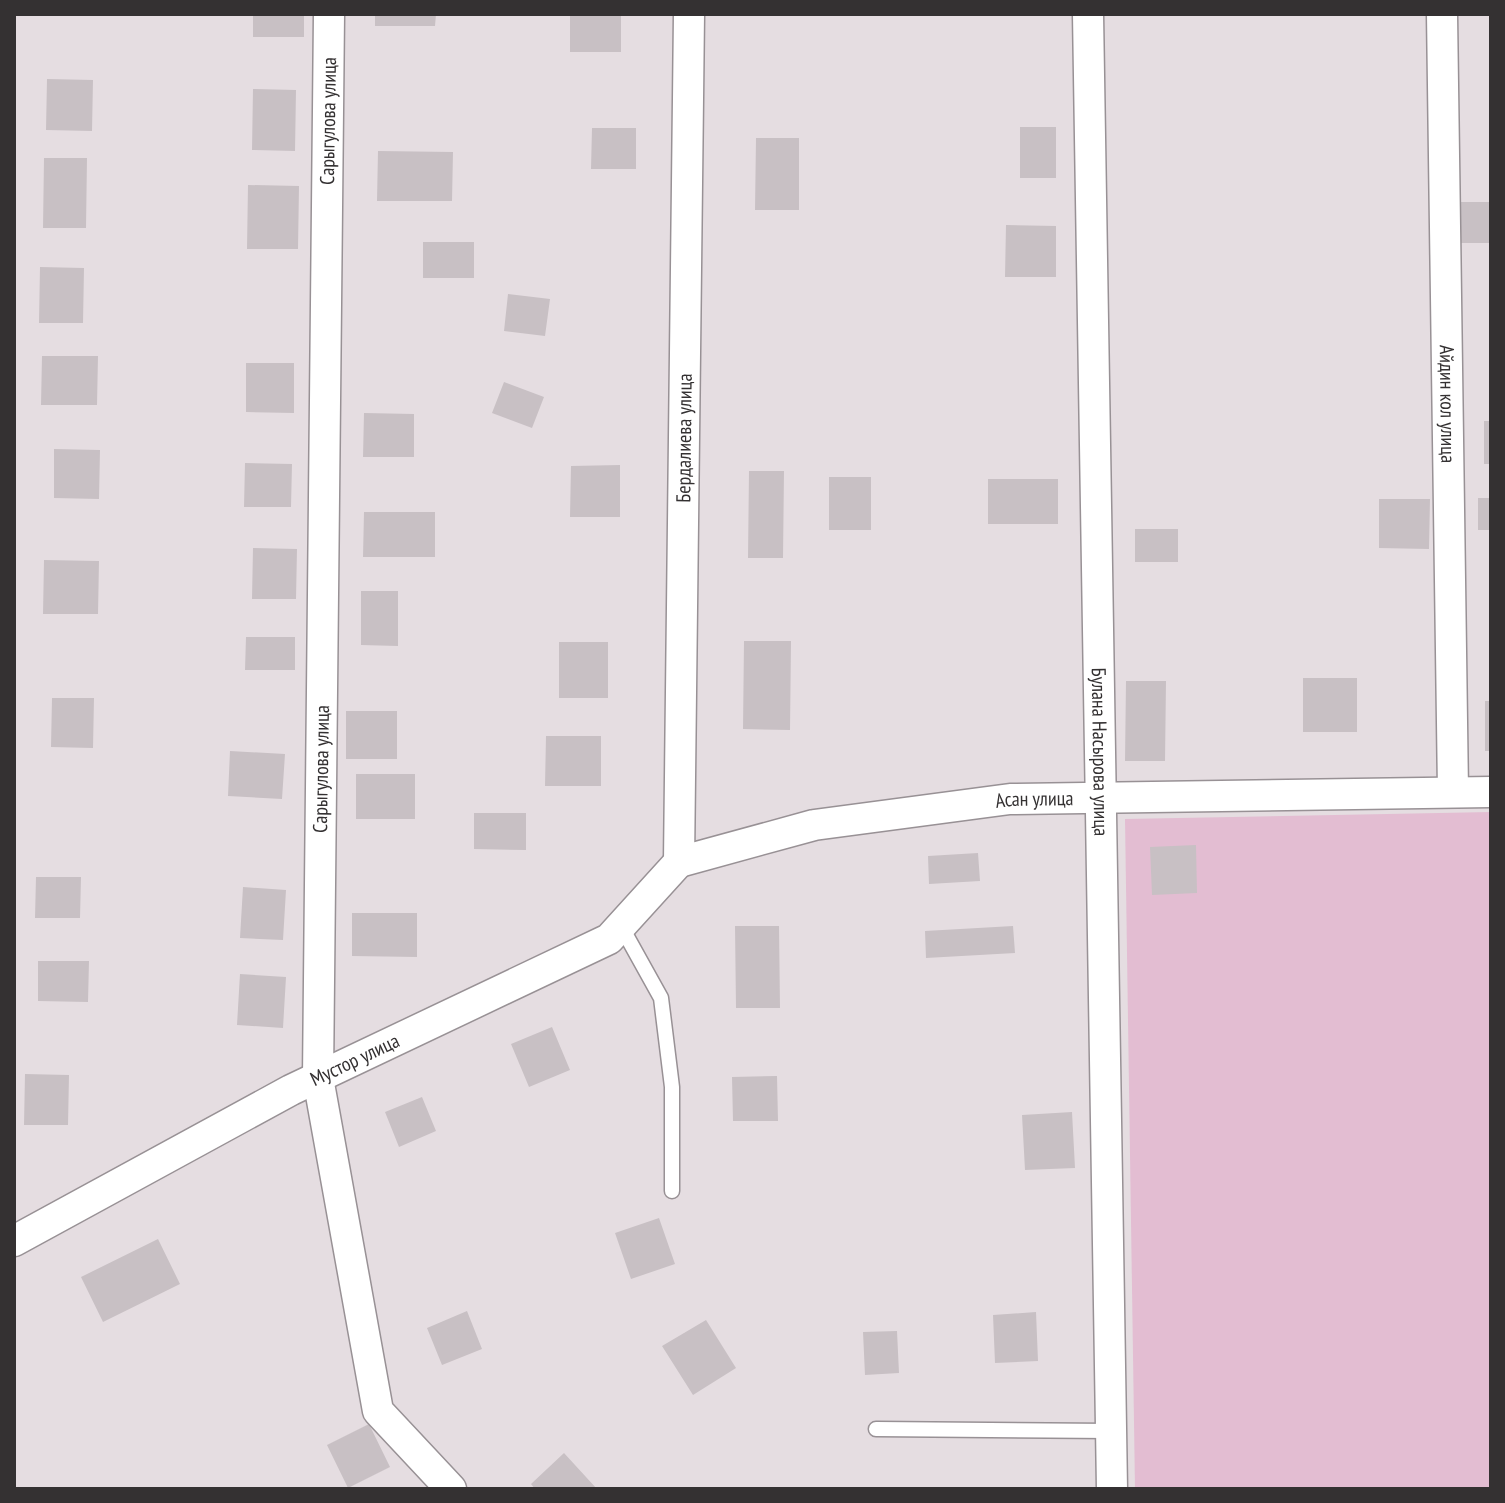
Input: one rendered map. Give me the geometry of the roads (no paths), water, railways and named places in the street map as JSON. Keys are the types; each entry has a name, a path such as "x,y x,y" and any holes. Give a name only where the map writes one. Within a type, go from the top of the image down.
{"street":[{"name":"Сарыгулова улица","path":"329,14 318,1078 378,1411 451,1489"},
{"name":"Бердалиева улица","path":"679,862 689,14"},
{"name":"Булана Насырова улица","path":"1088,14 1098,796 1112,1489"},
{"name":"Айдин кол улица","path":"1442,14 1453,792"},
{"name":"Асан улица","path":"679,862 814,825 1010,799 1491,792"},
{"name":"Мустор улица","path":"14,1241 318,1078 609,939 679,862"}],"lane":[{"path":"621,926 661,998 672,1087 672,1191"},
{"path":"876,1429 1111,1431"}]}
